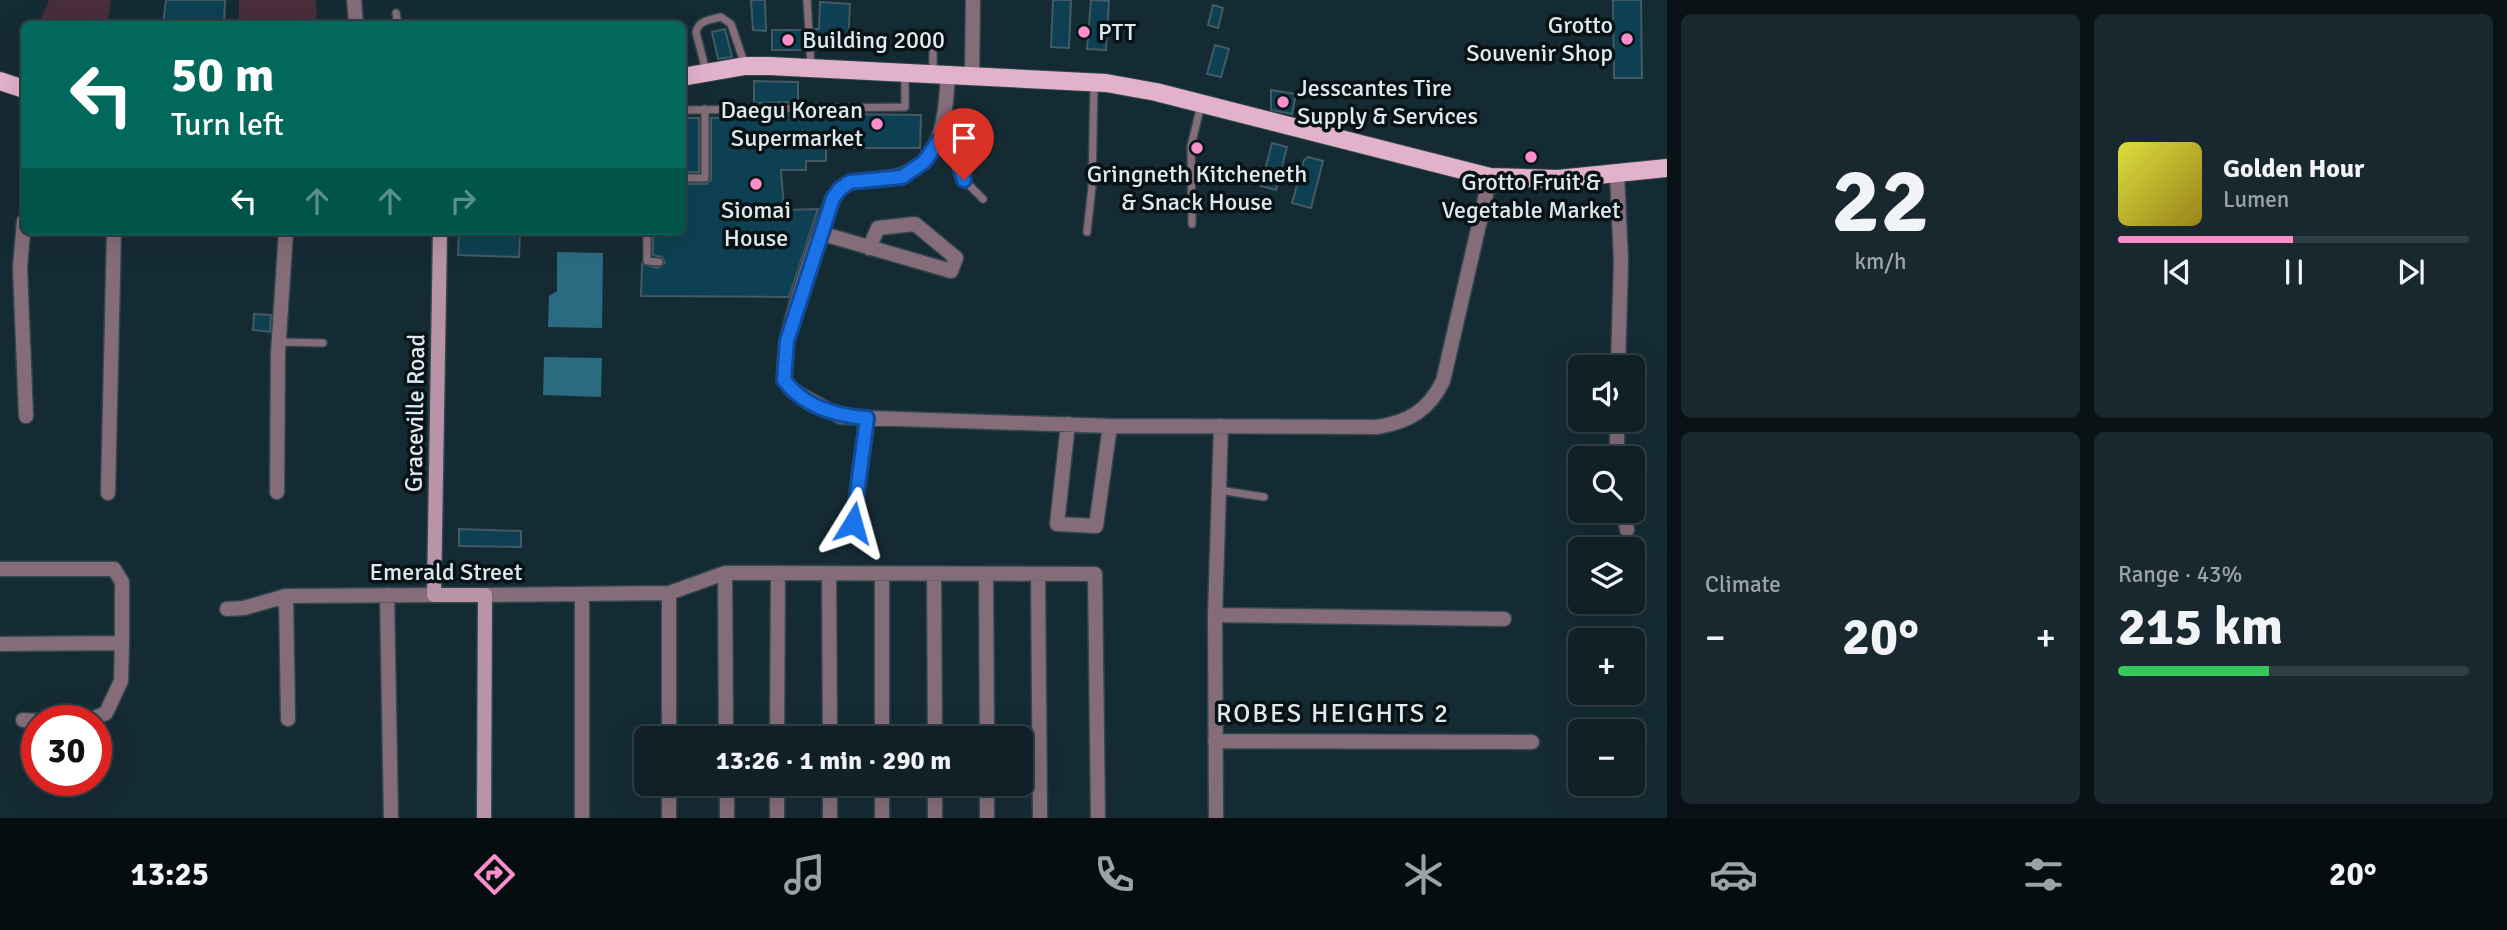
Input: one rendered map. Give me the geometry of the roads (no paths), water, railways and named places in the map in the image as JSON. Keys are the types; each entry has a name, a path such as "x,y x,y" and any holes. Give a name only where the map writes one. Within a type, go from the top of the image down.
{"main road":[{"path":"686,76 745,65 811,66 1094,82 1156,92 1490,177 1558,179 1667,168"},
{"path":"0,82 21,88"}],"street":[{"path":"354,0 356,21"},
{"path":"972,0 966,31 972,75"},
{"path":"940,73 946,106 940,139 924,162 902,177 850,182 833,198 787,341 784,380 792,390 841,417 1110,426 1377,427 1397,424 1417,414 1435,399 1443,381 1490,177"},
{"path":"1617,173 1621,261 1618,355"},
{"path":"820,233 869,248 951,271 956,258 915,224 878,228 869,248"},
{"path":"23,235 20,268 26,416"},
{"path":"108,493 114,235"},
{"path":"277,492 280,342 286,235"},
{"name":"Graceville Road","path":"434,595 440,235"},
{"path":"853,523 867,418"},
{"path":"1068,424 1057,524 1096,526 1110,426"},
{"path":"1216,818 1215,615 1221,426"},
{"path":"1626,523 1627,530"},
{"path":"0,569 114,569 122,582 121,681 110,705"},
{"path":"725,573 726,726"},
{"name":"Emerald Street","path":"226,610 244,608 286,596 669,593 725,573 1095,574 1098,818"},
{"path":"777,726 778,573"},
{"path":"829,573 830,726"},
{"path":"882,573 882,726"},
{"path":"934,573 935,726"},
{"path":"986,574 987,726"},
{"path":"1038,574 1040,818"},
{"path":"669,593 669,726"},
{"path":"582,594 582,818"},
{"path":"387,595 391,818"},
{"path":"484,818 485,595"},
{"path":"286,596 288,719"},
{"path":"1215,615 1504,619"},
{"path":"0,644 122,643"},
{"path":"1215,741 1532,742"},
{"path":"669,796 669,818"},
{"path":"727,796 727,818"},
{"path":"777,796 777,818"},
{"path":"830,796 830,818"},
{"path":"882,796 882,818"},
{"path":"935,796 935,818"},
{"path":"987,796 987,818"}],"lane":[{"path":"807,0 811,66"},
{"path":"396,13 397,21"},
{"path":"706,71 696,32 702,22 721,18 731,24 745,65"},
{"path":"933,51 940,73"},
{"path":"686,110 905,107 906,71"},
{"path":"1087,232 1092,187 1094,82"},
{"path":"1192,224 1191,146 1202,104"},
{"path":"686,178 705,178 705,109"},
{"path":"940,139 956,152 964,180 983,199"},
{"path":"648,235 647,261 659,262"},
{"path":"280,342 323,343"},
{"path":"1219,490 1264,497"}],"water":[{"path":"557,252 603,253 602,328 548,327 549,296 557,291"},
{"path":"544,357 602,358 601,397 543,395"}],"place":[{"name":"PTT","path":"1084,32"},
{"name":"Grotto Souvenir Shop","path":"1627,39"},
{"name":"Building 2000","path":"788,40"},
{"name":"Jesscantes Tire Supply & Services","path":"1283,102"},
{"name":"Daegu Korean Supermarket","path":"877,124"},
{"name":"Gringneth Kitcheneth & Snack House","path":"1197,148"},
{"name":"Grotto Fruit & Vegetable Market","path":"1531,157"},
{"name":"Siomai House","path":"756,184"}],"district":[{"name":"ROBES HEIGHTS 2","path":"1333,714"}]}
